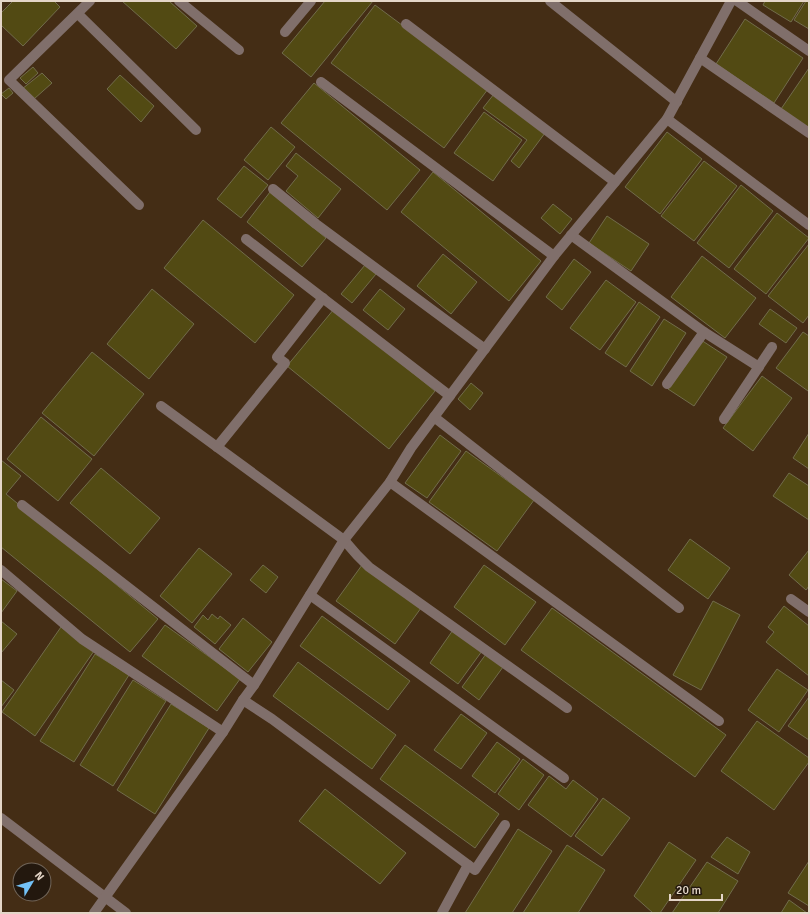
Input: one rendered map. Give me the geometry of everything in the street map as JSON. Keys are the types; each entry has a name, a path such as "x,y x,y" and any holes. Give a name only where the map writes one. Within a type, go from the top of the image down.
{"street":[{"path":"90,1 9,80 139,205"},
{"path":"179,1 239,50"},
{"path":"284,32 311,1"},
{"path":"550,1 676,102"},
{"path":"94,913 222,732 254,684 344,540 390,482 411,448 554,256 667,119 732,1"},
{"path":"737,1 809,51"},
{"path":"78,14 196,130"},
{"path":"406,24 615,182"},
{"path":"700,58 809,133"},
{"path":"321,82 554,256"},
{"path":"667,119 809,225"},
{"path":"273,189 316,224 485,349"},
{"path":"571,235 707,334 759,367"},
{"path":"246,239 450,396"},
{"path":"217,447 285,363 277,357 323,298"},
{"path":"667,384 707,334"},
{"path":"724,419 772,347"},
{"path":"161,406 344,540 369,567 567,708"},
{"path":"434,417 680,608"},
{"path":"390,482 719,721"},
{"path":"22,505 254,684"},
{"path":"1,570 82,639 222,732"},
{"path":"310,595 564,778"},
{"path":"791,599 809,612"},
{"path":"242,700 272,719 475,870 505,824"},
{"path":"1,818 126,913"},
{"path":"442,913 468,865"}],"building":[{"path":"13,1 54,1 60,7 23,46 1,25 1,13"},
{"path":"122,1 169,1 197,26 176,49"},
{"path":"325,1 373,1 311,77 282,53"},
{"path":"765,1 804,1 791,22 763,5"},
{"path":"806,1 809,1 809,29 794,20"},
{"path":"375,5 488,89 444,148 331,63"},
{"path":"745,19 803,58 774,103 716,64"},
{"path":"33,67 38,73 26,84 20,78"},
{"path":"809,68 809,128 781,109"},
{"path":"42,73 52,83 34,99 22,89"},
{"path":"120,75 154,106 141,122 107,89"},
{"path":"314,83 420,170 387,210 281,123"},
{"path":"9,88 13,93 6,99 1,94"},
{"path":"494,94 545,133 519,168 511,161 527,140 483,108"},
{"path":"484,112 522,140 493,181 454,153"},
{"path":"271,127 295,147 268,180 244,160"},
{"path":"667,132 702,159 660,214 625,187"},
{"path":"296,153 341,189 318,218 286,191 298,176 286,166"},
{"path":"704,161 737,186 694,241 661,216"},
{"path":"244,166 268,185 241,218 217,199"},
{"path":"433,172 541,261 509,301 401,212"},
{"path":"741,185 773,211 729,268 697,243"},
{"path":"270,192 326,238 302,267 247,222"},
{"path":"553,204 572,219 560,234 541,218"},
{"path":"777,213 809,238 766,294 734,269"},
{"path":"607,216 649,244 631,271 589,243"},
{"path":"203,220 294,295 255,343 164,268"},
{"path":"809,244 809,315 803,323 768,296"},
{"path":"443,254 477,282 451,314 417,286"},
{"path":"702,256 756,298 725,338 671,297"},
{"path":"574,259 591,272 562,310 546,297"},
{"path":"365,265 376,274 352,303 341,294"},
{"path":"606,280 636,302 600,350 570,328"},
{"path":"152,289 194,324 149,379 107,344"},
{"path":"380,289 405,309 388,330 363,310"},
{"path":"639,302 660,317 626,367 605,353"},
{"path":"334,309 435,391 389,449 287,366"},
{"path":"770,309 797,328 786,343 759,324"},
{"path":"664,319 686,333 652,386 630,371"},
{"path":"803,332 809,336 808,391 776,368"},
{"path":"701,340 727,357 694,406 668,389"},
{"path":"92,352 144,394 94,456 42,413"},
{"path":"762,376 792,398 753,451 723,428"},
{"path":"471,383 483,393 470,410 458,399"},
{"path":"41,417 92,459 58,501 7,459"},
{"path":"809,433 809,469 793,458"},
{"path":"440,435 461,451 427,498 405,483"},
{"path":"466,451 534,500 497,551 429,502"},
{"path":"1,460 21,476 6,494 158,619 130,652 1,547"},
{"path":"101,468 160,518 130,554 70,503"},
{"path":"789,473 809,486 809,520 773,496"},
{"path":"690,539 730,568 708,599 668,570"},
{"path":"199,548 232,574 192,623 160,596"},
{"path":"809,550 809,586 806,590 789,575"},
{"path":"263,565 278,577 266,593 250,580"},
{"path":"362,565 421,608 395,644 336,601"},
{"path":"484,565 536,602 505,645 454,607"},
{"path":"1,579 17,591 1,613"},
{"path":"713,601 740,615 701,690 673,675"},
{"path":"784,606 809,626 809,676 766,642 774,632 768,627"},
{"path":"552,608 726,735 695,777 521,650"},
{"path":"212,614 218,619 220,616 231,625 215,644 194,627 203,615 208,620"},
{"path":"322,616 410,681 388,710 300,646"},
{"path":"243,618 272,642 248,672 219,649"},
{"path":"1,621 17,634 1,653"},
{"path":"165,625 240,679 217,711 142,656"},
{"path":"61,627 94,651 35,736 2,712"},
{"path":"453,630 482,651 458,684 430,663"},
{"path":"95,654 129,675 74,762 40,741"},
{"path":"486,654 503,667 479,700 462,687"},
{"path":"298,662 396,735 372,769 273,696"},
{"path":"777,669 808,690 779,732 748,710"},
{"path":"1,680 14,690 1,707"},
{"path":"133,680 166,701 113,786 80,765"},
{"path":"809,697 809,740 788,726"},
{"path":"171,704 209,728 155,814 117,790"},
{"path":"461,714 487,733 461,769 434,750"},
{"path":"757,721 809,758 809,762 774,810 721,771"},
{"path":"497,742 520,759 495,793 472,776"},
{"path":"405,745 499,814 475,848 380,779"},
{"path":"523,759 544,775 519,810 498,794"},
{"path":"549,776 566,789 573,780 598,799 571,837 528,805"},
{"path":"325,789 406,853 380,884 299,821"},
{"path":"603,798 630,818 602,856 575,836"},
{"path":"518,829 552,851 512,913 465,913"},
{"path":"727,837 750,852 738,874 711,857"},
{"path":"669,842 696,860 660,913 653,913 634,896"},
{"path":"567,845 605,870 578,913 523,913"},
{"path":"809,861 809,906 788,893"},
{"path":"707,862 738,881 718,913 672,913"},
{"path":"789,900 807,913 781,913"}]}
